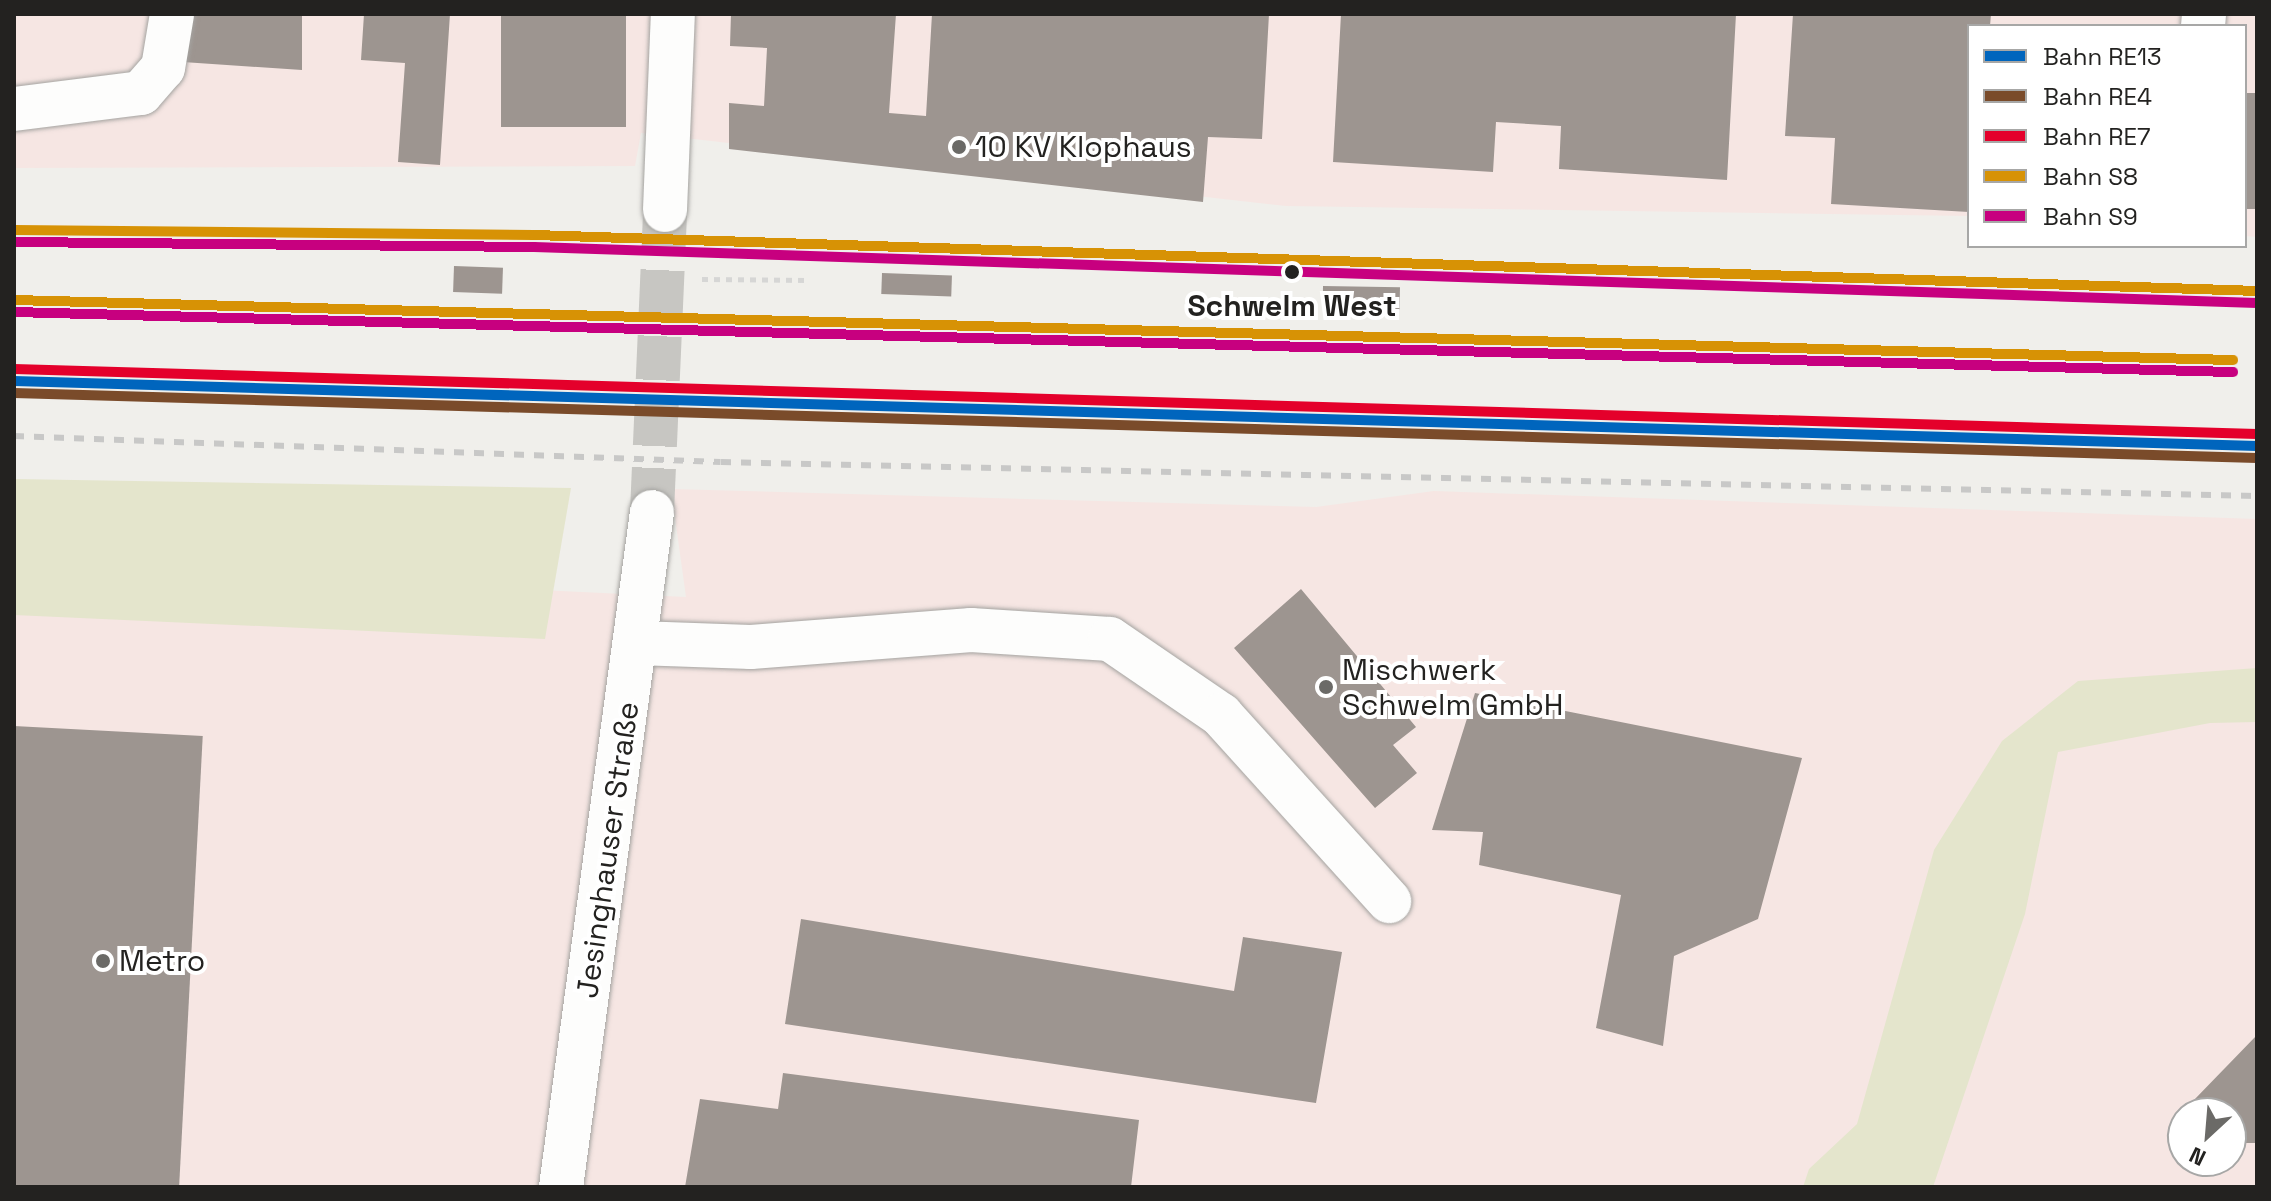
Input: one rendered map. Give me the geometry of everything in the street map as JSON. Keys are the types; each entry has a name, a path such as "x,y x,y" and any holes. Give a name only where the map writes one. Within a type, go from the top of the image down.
{"street":[{"path":"14,109 141,93 163,68 172,14"},
{"path":"665,210 673,14"},
{"name":"Jesinghauser Straße","path":"561,1187 637,643 652,512"},
{"path":"637,643 751,647 971,630 1110,639 1221,715 1389,901"}],"path":[{"path":"702,279 807,280"}],"shaded area":[{"path":"14,14 2257,14 2257,237 2247,236 2247,24 1967,24 1967,216 1286,206 641,133 635,166 14,168"},
{"path":"671,489 1316,507 1434,491 2257,519 2257,1187 14,1187 14,565 686,597"}],"green space":[{"path":"14,479 571,488 545,639 14,615"},
{"path":"2257,668 2257,722 2210,723 2058,752 2025,914 1933,1187 1803,1187 1809,1169 1857,1124 1934,850 2002,741 2078,681"}],"building":[{"path":"186,14 302,14 302,70 183,62"},
{"path":"364,14 450,14 440,165 398,162 405,63 361,60"},
{"path":"501,14 626,14 626,127 501,127"},
{"path":"731,14 896,14 889,113 926,116 932,14 1269,14 1262,139 1208,137 1203,202 729,149 729,103 764,106 767,48 730,46"},
{"path":"1341,14 1736,14 1727,180 1559,169 1561,126 1496,122 1493,172 1333,162"},
{"path":"1793,14 1991,14 1990,24 1967,24 1967,212 1831,204 1835,138 1785,136"},
{"path":"2247,93 2257,93 2257,209 2247,209"},
{"path":"454,266 503,268 502,294 453,292"},
{"path":"882,273 952,275 951,296 881,294"},
{"path":"1323,286 1400,287 1400,309 1323,308"},
{"name":"Mischwerk Schwelm GmbH","path":"1301,589 1416,727 1393,745 1417,773 1375,808 1234,648"},
{"path":"1475,693 1802,758 1758,919 1674,956 1663,1046 1596,1028 1621,895 1479,865 1483,832 1432,830"},
{"name":"Metro","path":"14,726 203,736 179,1187 14,1187"},
{"path":"801,919 1234,991 1243,937 1342,952 1316,1103 785,1024"},
{"path":"2257,1035 2257,1143 2247,1143 2247,1097 2197,1097"},
{"path":"783,1073 1139,1120 1131,1187 685,1187 700,1099 778,1109"}],"tunnel":[{"path":"652,512 665,210"}],"railway":[{"path":"14,436 721,462 2257,496"}],"rail line":[{"name":"S8","path":"14,230 534,235 2257,291"},
{"name":"S9","path":"14,242 534,247 2257,303"},
{"name":"S8","path":"14,300 2233,360"},
{"name":"S9","path":"14,312 2233,372"},
{"name":"RE7","path":"14,369 2257,434"},
{"name":"RE13","path":"14,381 2257,446"},
{"name":"RE4","path":"14,393 2257,458"}],"place":[{"name":"10 KV Klophaus","path":"959,147"},
{"name":"Schwelm West","path":"1292,272"},
{"name":"Mischwerk Schwelm GmbH","path":"1326,687"},
{"name":"Metro","path":"103,961"}]}
